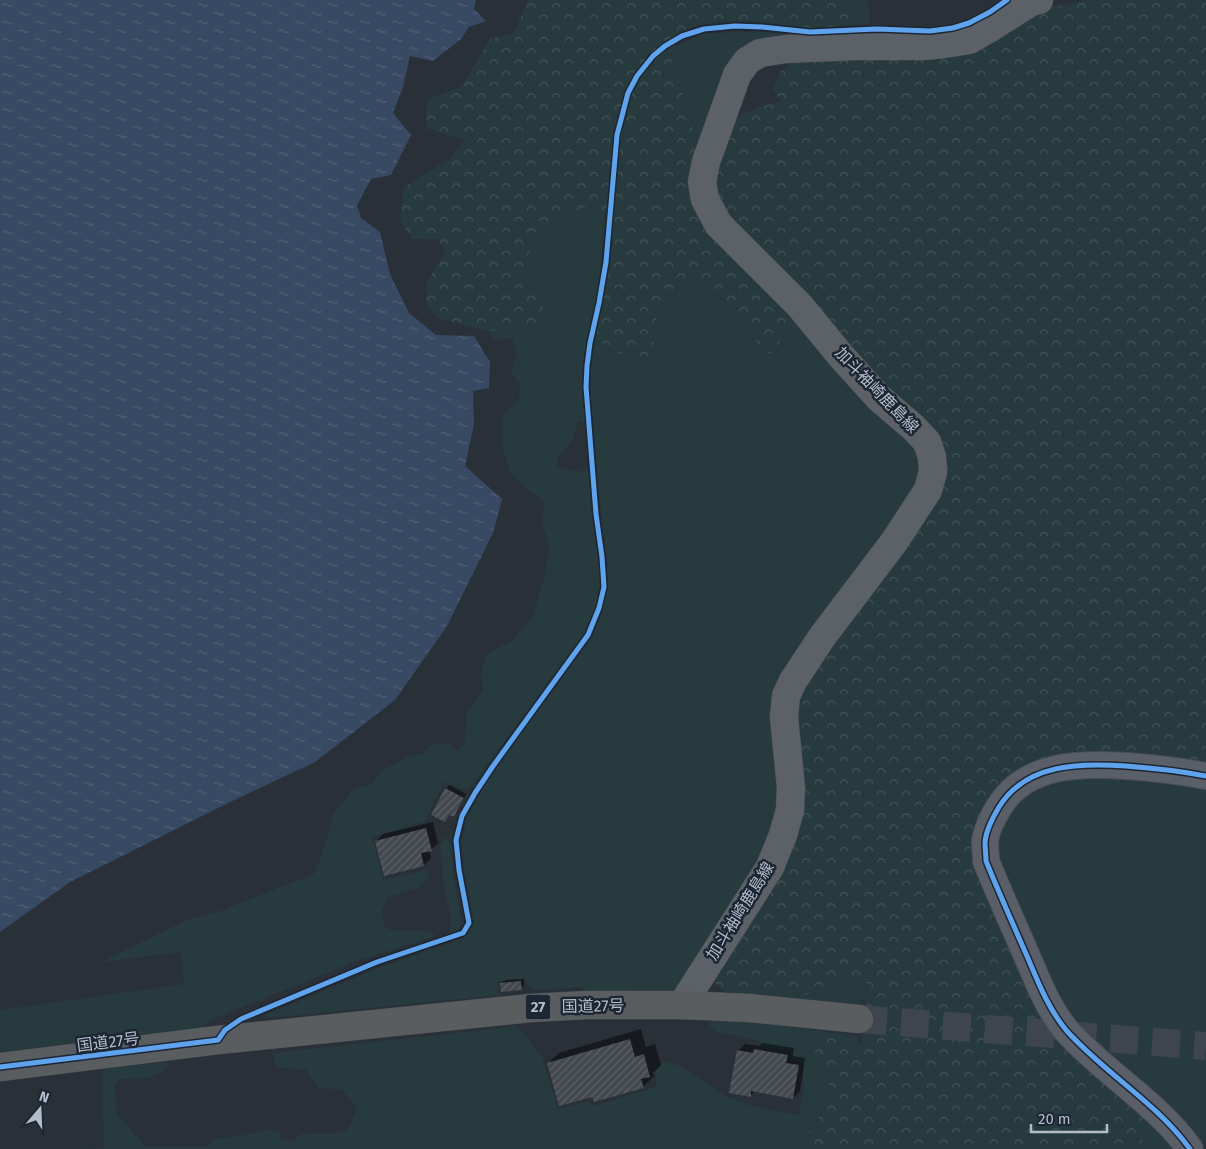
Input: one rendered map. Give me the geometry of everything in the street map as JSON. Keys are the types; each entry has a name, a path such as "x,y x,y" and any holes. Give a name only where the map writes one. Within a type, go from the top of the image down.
{"highway":[{"name":"国道27号","path":"0,1067 218,1040 522,1008 587,1005 682,1005 749,1008 859,1020"}],"main road":[{"name":"加斗袖崎鹿島線","path":"682,1005 770,867 783,835 790,810 791,788 784,717 786,696 792,681 822,637 894,542 928,490 934,472 927,442 914,428 879,398 800,306 718,224 704,199 702,182 706,162 737,75 747,61 760,53 795,48 923,46 969,40 1031,2 1038,0"}],"street":[{"path":"1190,1149 1156,1110 1085,1049 1066,1029 1049,1006 986,861 985,840 993,816 1005,797 1021,782 1041,772 1067,766 1103,764 1142,767 1206,776"}],"green space":[{"path":"528,0 845,0 852,25 810,28 762,22 735,21 702,24 679,32 672,63 692,121 696,160 693,183 793,310 778,347 770,354 753,339 745,320 696,280 680,296 661,309 648,337 656,345 643,363 595,343 610,263 613,214 591,207 558,215 530,251 527,276 543,300 543,327 487,331 437,318 426,304 426,283 446,251 437,239 412,239 400,220 404,187 450,159 465,140 426,128 426,101 462,86 490,39 514,33"},
{"path":"845,0 868,0 870,23 852,25"},
{"path":"1087,0 1206,0 1206,767 1103,755 983,813 1006,939 1145,1113 1142,1147 1141,1149 809,1149 805,1138 826,1106 829,1094 829,1070 812,1061 821,1038 840,1039 861,1045 867,983 847,980 818,995 717,986 714,978 777,872 795,698 942,475 886,392 727,218 715,198 716,165 729,126 740,115 781,101 773,89 780,72 799,57 856,55"},
{"path":"735,32 806,35 757,44 696,160 692,121 672,63 676,46 704,34"},
{"path":"591,207 605,211 598,289 583,365 586,423 579,421 569,447 558,456 557,467 577,472 588,469 600,586 596,606 585,633 469,789 459,788 445,782 424,822 372,837 383,880 426,870 429,878 421,887 387,898 382,911 384,927 395,931 428,930 436,936 354,962 208,1021 203,1027 0,1052 0,1010 184,984 181,952 101,962 187,920 220,911 314,874 326,843 333,813 354,789 372,784 381,771 408,757 422,754 433,744 448,743 457,751 465,743 467,712 483,691 481,674 488,653 512,641 533,616 544,579 550,547 542,525 544,501 511,475 503,450 502,416 519,400 520,384 511,372 517,352 512,339 495,340 487,331 543,327 543,300 527,276 530,251 558,215"},
{"path":"696,280 745,320 753,339 778,347 793,310 908,434 927,472 780,810 760,863 681,987 671,990 585,991 583,987 534,990 527,985 525,979 497,981 499,995 268,1018 265,1015 379,968 464,938 471,930 474,922 464,870 462,839 467,818 495,769 592,637 603,609 608,586 607,557 601,514 590,388 595,343 643,363 648,337 661,308 680,296"},
{"path":"1101,775 1206,785 1206,1141 1199,1144 1072,1025 996,862 996,841 1014,801 1042,782"},
{"path":"444,837 451,843 453,870 462,923 458,931 452,933 449,928 452,924 443,879 440,846"},
{"path":"847,980 867,982 866,1001 861,1000 859,1005 726,992 717,986 818,995"},
{"path":"711,1020 776,1025 857,1036 858,1044 840,1039 829,1070 829,1094 826,1106 805,1137 809,1149 80,1149 104,1148 102,1069 169,1062 166,1070 148,1078 120,1079 115,1085 117,1114 146,1147 205,1147 214,1139 246,1135 268,1129 280,1132 280,1139 294,1140 302,1134 334,1133 348,1129 357,1109 342,1090 318,1087 307,1070 279,1068 275,1063 273,1053 518,1026 542,1057 558,1109 589,1101 593,1106 656,1087 656,1070 663,1061 681,1066 723,1095 752,1106 799,1115 804,1088 802,1062 792,1059 790,1052 761,1047 760,1041 714,1031 710,1026"},
{"path":"1145,1113 1181,1149 1141,1149"}],"water":[{"path":"0,0 476,0 474,9 486,21 469,27 461,39 433,61 410,56 403,87 393,113 411,135 391,175 371,179 357,205 361,218 380,232 390,274 409,313 436,335 474,336 490,362 489,388 473,391 474,424 465,466 502,499 493,533 447,626 395,700 315,762 70,882 0,932"}],"building":[{"path":"445,788 464,798 454,817 449,815 445,822 431,815"},
{"path":"426,828 432,851 421,853 424,866 384,876 375,841"},
{"path":"521,981 522,990 501,992 500,983"},
{"path":"630,1039 635,1057 644,1054 650,1077 641,1079 644,1088 594,1102 592,1097 559,1106 547,1063"},
{"path":"754,1049 788,1055 786,1063 799,1065 793,1099 751,1091 751,1097 729,1093 737,1050 753,1053"}],"tunnel":[{"path":"859,1019 1206,1046"}],"cycle path":[{"path":"0,1067 218,1040 225,1030 241,1019 377,962 463,933 469,923 459,870 456,840 462,816 493,766 588,635 599,608 604,587 586,387 587,366 606,262 617,135 628,93 637,76 653,56 665,46 682,36 704,29 735,26 810,32 877,29 930,31 953,28 969,23 1007,0"},
{"path":"1190,1149 1162,1117 1081,1046 1060,1022 1039,985 991,873 986,861 985,842 992,819 1010,792 1039,774 1073,766 1109,765 1206,776"}]}
